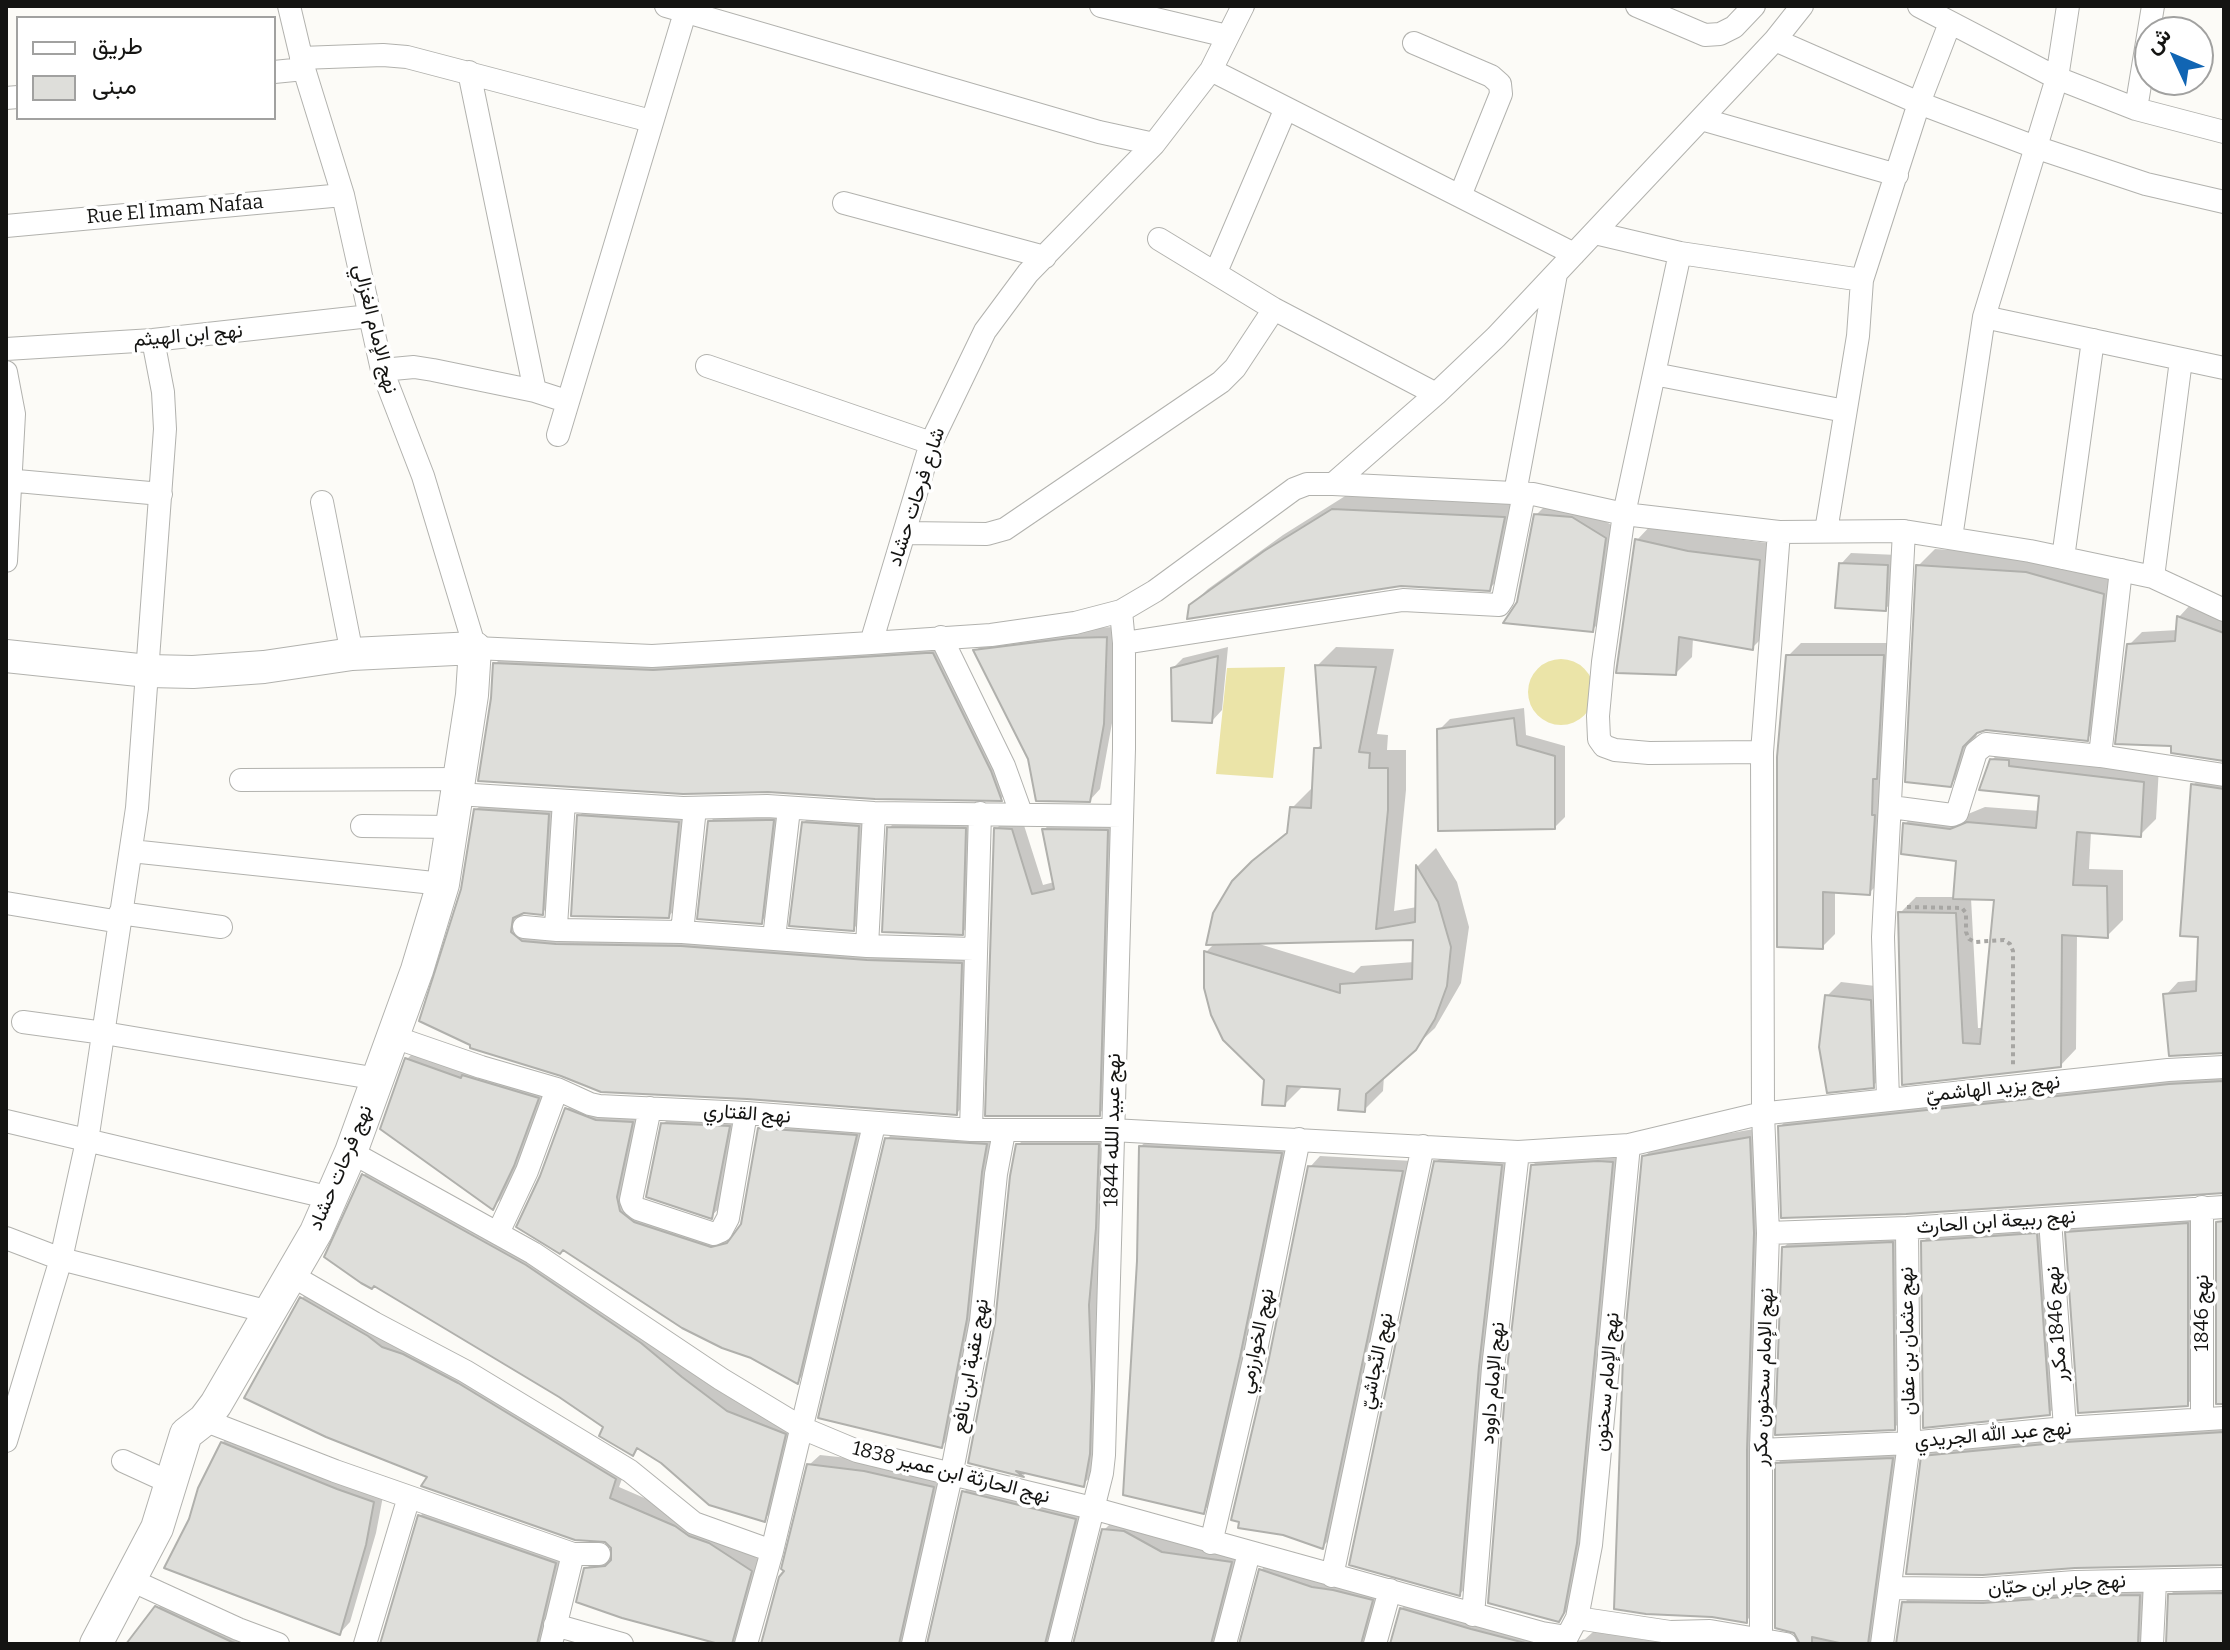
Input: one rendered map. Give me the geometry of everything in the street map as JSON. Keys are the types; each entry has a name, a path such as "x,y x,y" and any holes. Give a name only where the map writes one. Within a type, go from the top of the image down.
{"street":[{"name":"نهج الإمام الغزالي","path":"289,6 302,64 343,195 382,370 423,476 475,648"},
{"path":"1101,6 1227,36"},
{"name":"شارع فرحات حشاد","path":"871,643 931,443 985,331 1028,273 1154,144 1211,70 1243,6"},
{"path":"1637,6 1705,35 1720,34 1734,27 1754,6"},
{"path":"1333,484 1496,337 1775,40 1802,6"},
{"path":"1919,6 2057,78 2136,109 2224,132"},
{"path":"1951,538 1984,317 2057,78 2068,6"},
{"path":"2136,109 2153,6"},
{"path":"558,435 651,121 679,8 1099,132 1154,144"},
{"path":"1826,531 1858,336 1862,280 1919,103 1950,23"},
{"path":"1775,40 1919,103 2035,147 2146,184 2224,202"},
{"path":"1414,43 1491,76 1500,84 1501,94 1460,196"},
{"path":"276,71 302,64 395,56 469,72 651,121"},
{"path":"1211,70 1574,254"},
{"path":"469,72 535,391"},
{"path":"1216,272 1286,108"},
{"path":"1701,119 1897,175"},
{"name":"Rue El Imam Nafaa","path":"6,226 343,195"},
{"path":"844,203 1045,257"},
{"path":"1595,233 1680,253 1862,280"},
{"path":"1159,239 1274,309 1436,394"},
{"path":"1680,253 1624,514 1603,662 1599,739 1604,746 1615,750 1649,753 1762,752"},
{"path":"1124,643 1403,600 1499,605 1503,599 1557,273"},
{"path":"904,533 987,534 1005,529 1221,382 1235,368 1274,309"},
{"name":"نهج ابن الهيثم","path":"6,349 153,340 370,316"},
{"path":"1984,317 2224,368"},
{"path":"6,1441 61,1259 87,1141 137,808 165,429 163,392 153,340"},
{"path":"2063,558 2093,340"},
{"path":"2153,577 2181,360"},
{"path":"707,366 931,443"},
{"path":"382,370 414,367 433,370 535,391 566,401"},
{"path":"6,372 14,414 6,561"},
{"path":"1654,374 1845,411"},
{"path":"9,479 161,494"},
{"path":"6,656 148,671 223,671 397,651 475,648 652,656 1019,631 1075,623 1121,611 1155,591 1294,489 1307,484 1519,493 1624,514 1779,532 1904,531 2153,577 2224,610"},
{"path":"322,502 352,654"},
{"path":"1888,1100 1883,937 1904,531"},
{"name":"نهج الإمام سحنون مكرر","path":"1761,1640 1761,1450 1768,1233 1763,1114 1762,752 1779,532"},
{"path":"2100,756 2121,570"},
{"name":"نهج عبيد اللله 1844","path":"1059,1644 1104,1455 1122,816 1124,643 1121,611"},
{"path":"941,637 995,746 1021,813"},
{"name":"نهج فرحات حشاد","path":"96,1644 157,1528 186,1434 204,1420 230,1381 291,1275 351,1152 394,1037 443,884 472,695 475,648"},
{"path":"1891,807 1952,815 1957,813 1976,752 1986,744 2100,756 2224,775"},
{"path":"241,780 458,786 564,801 695,808 767,806 874,813 1122,816"},
{"path":"557,930 564,801"},
{"path":"682,932 695,808"},
{"path":"774,938 789,809"},
{"path":"867,946 874,813"},
{"path":"971,1130 980,813"},
{"path":"362,826 452,827"},
{"path":"131,851 443,884"},
{"path":"6,903 221,927"},
{"path":"524,927 682,932 867,946 974,949"},
{"path":"23,1022 378,1079"},
{"name":"نهج القتاري","path":"394,1037 557,1089 590,1104 1004,1132 1112,1130 1423,1146"},
{"name":"نهج يزيد الهاشميّ","path":"1423,1146 1518,1152 1629,1145 1763,1114 2012,1086 2224,1067"},
{"path":"498,1233 527,1171 557,1089"},
{"path":"650,1108 631,1200 633,1205 714,1234 721,1231 728,1218 746,1113"},
{"path":"6,1121 331,1198"},
{"path":"746,1644 772,1551 874,1125"},
{"name":"نهج عقبة ابن نافع","path":"913,1644 951,1476 981,1321 996,1174 1004,1132"},
{"name":"نهج الخوارزمي","path":"1211,1543 1254,1360 1299,1139"},
{"name":"نهج الإمام سحنون","path":"1572,1627 1591,1545 1629,1145"},
{"name":"نهج النّجاشيّ","path":"1332,1576 1423,1146"},
{"name":"نهج الحارثة ابن عمير 1838","path":"351,1152 533,1253 721,1379 802,1428 857,1451 1092,1508 1390,1590 1540,1638 1572,1627 1670,1632 1786,1644"},
{"name":"نهج الإمام داوود","path":"1473,1615 1493,1368 1518,1152"},
{"name":"نهج ربيعة ابن الحارث","path":"1768,1233 2050,1220 2213,1207"},
{"name":"نهج 1846","path":"2213,1207 2213,1418"},
{"name":"نهج 1846 مكرر","path":"2050,1220 2065,1428"},
{"name":"نهج عثمان بن عفان","path":"1882,1644 1909,1443 1907,1228"},
{"path":"6,1238 61,1259 269,1312"},
{"path":"291,1275 465,1371 630,1471 686,1519 708,1530 772,1551"},
{"name":"نهج عبد الله الجريدي","path":"1761,1450 1909,1443 2213,1418"},
{"path":"204,1420 409,1497 573,1554 599,1554"},
{"path":"123,1461 171,1483"},
{"path":"365,1644 409,1497"},
{"path":"1225,1644 1249,1553"},
{"path":"573,1554 553,1634 622,1644"},
{"name":"نهج جابر ابن حيّان","path":"1890,1588 1983,1589 2075,1582 2224,1579"},
{"path":"131,1580 236,1636 278,1644"},
{"path":"2152,1644 2155,1582"},
{"path":"1375,1644 1390,1590"}],"path":[{"path":"1885,906 1962,908 1966,913 1969,939 1975,942 2004,940 2010,944 2013,951 2012,1086"}],"shaded area":[{"path":"1555,659 1567,659 1579,664 1589,674 1594,692 1592,705 1579,720 1567,725 1555,725 1543,720 1533,710 1528,698 1528,686 1533,674 1543,664"},
{"path":"1285,667 1273,778 1216,774 1227,668"}],"building":[{"path":"1332,509 1505,517 1490,591 1401,586 1187,619 1189,605 1264,551"},
{"path":"1534,514 1572,517 1606,538 1593,632 1503,623 1517,602"},
{"path":"1635,539 1688,551 1760,560 1753,650 1679,637 1676,675 1616,673"},
{"path":"1839,563 1888,565 1886,611 1835,608"},
{"path":"1916,565 2026,572 2104,594 2088,741 1986,730 1977,733 1963,747 1951,787 1905,782"},
{"path":"2177,616 2224,633 2224,761 2171,753 2171,746 2115,744 2127,644 2175,641"},
{"path":"1107,637 1104,724 1090,802 1036,801 1028,759 973,650 1070,638"},
{"path":"933,653 991,771 1002,801 875,799 768,792 683,794 478,781 491,698 493,663 653,670"},
{"path":"1786,655 1884,655 1877,779 1873,779 1872,815 1875,815 1870,895 1823,892 1823,949 1777,947 1777,757"},
{"path":"1218,656 1212,723 1172,721 1171,668"},
{"path":"1315,665 1376,667 1359,752 1370,753 1369,768 1388,768 1388,810 1376,929 1415,922 1416,865 1438,902 1451,947 1447,986 1435,1019 1416,1050 1366,1094 1365,1112 1338,1110 1340,1089 1287,1086 1285,1106 1262,1105 1264,1080 1223,1040 1211,1015 1204,988 1204,951 1340,993 1340,984 1412,979 1413,940 1206,945 1213,913 1232,881 1287,833 1290,807 1311,808 1314,748 1321,748"},
{"path":"1514,718 1517,745 1555,756 1555,829 1438,831 1437,729"},
{"path":"1990,759 2009,760 2009,766 2144,782 2141,837 2077,832 2073,885 2107,886 2108,938 2062,935 2061,1067 1902,1085 1898,912 1956,913 1963,1043 1980,1044 1994,900 1953,899 1956,861 1901,854 1903,823 1950,829 1967,822 2036,828 2039,796 1979,790"},
{"path":"2191,784 2224,789 2224,1053 2169,1056 2163,994 2196,991 2198,937 2180,936"},
{"path":"474,809 549,814 543,915 524,913 513,918 511,932 522,941 681,946 867,960 962,963 957,1115 747,1099 601,1092 561,1076 470,1048 470,1045 419,1021 461,889"},
{"path":"577,815 679,822 669,918 571,916"},
{"path":"774,820 762,924 697,919 708,821"},
{"path":"802,822 859,826 854,931 789,926"},
{"path":"887,827 966,828 963,935 882,932"},
{"path":"994,828 1012,829 1032,894 1054,889 1042,829 1108,830 1100,1116 985,1116"},
{"path":"1825,995 1871,1000 1874,1088 1827,1093 1819,1047"},
{"path":"405,1058 461,1078 462,1075 539,1098 514,1166 493,1210 380,1129"},
{"path":"2224,1081 2224,1193 1906,1214 1781,1218 1778,1126 2169,1084"},
{"path":"565,1108 596,1120 633,1122 617,1197 620,1211 634,1222 711,1247 727,1243 741,1224 758,1128 857,1135 798,1384 751,1358 682,1328 563,1250 560,1254 516,1227 540,1176"},
{"path":"661,1123 730,1126 712,1219 646,1197"},
{"path":"1750,1137 1754,1233 1747,1450 1747,1623 1614,1609 1623,1357 1642,1156"},
{"path":"885,1138 987,1144 967,1319 942,1448 818,1418"},
{"path":"1016,1144 1099,1144 1089,1305 1092,1387 1090,1454 1084,1487 968,1463 995,1323"},
{"path":"1139,1146 1282,1153 1204,1514 1123,1495 1137,1261"},
{"path":"1434,1161 1502,1165 1479,1366 1460,1596 1349,1565"},
{"path":"1613,1162 1577,1543 1564,1613 1559,1622 1488,1603 1507,1369 1531,1165"},
{"path":"1308,1166 1403,1171 1323,1549 1283,1535 1238,1528 1239,1522 1231,1520 1268,1363"},
{"path":"362,1174 526,1265 641,1343 727,1411 786,1434 765,1522 709,1505 661,1463 637,1448 633,1456 599,1436 603,1427 559,1397 374,1286 372,1289 361,1283 324,1257"},
{"path":"2224,1221 2224,1404 2216,1404 2216,1222"},
{"path":"2188,1223 2188,1406 2078,1413 2065,1232"},
{"path":"2037,1233 2050,1415 1923,1428 1921,1241"},
{"path":"1893,1242 1895,1430 1775,1435 1782,1247"},
{"path":"300,1297 382,1347 403,1354 458,1383 616,1479 610,1498 709,1543 752,1571 732,1644 719,1644 622,1618 576,1602 584,1568 605,1566 611,1560 611,1548 605,1542 575,1540 421,1486 427,1477 326,1437 244,1398"},
{"path":"2224,1432 2224,1565 2075,1568 1983,1575 1906,1574 1921,1456 2066,1442"},
{"path":"221,1442 374,1502 366,1545 340,1635 164,1568 189,1519 198,1488"},
{"path":"1893,1458 1868,1644 1844,1644 1812,1637 1812,1644 1800,1644 1794,1633 1775,1628 1775,1463"},
{"path":"807,1464 864,1471 934,1487 899,1644 761,1644 779,1577 784,1571 781,1569"},
{"path":"962,1491 1076,1519 1045,1644 927,1644"},
{"path":"418,1515 556,1563 537,1644 380,1644"},
{"path":"1102,1529 1124,1531 1162,1552 1232,1562 1211,1644 1073,1644"},
{"path":"1259,1569 1312,1587 1373,1600 1361,1644 1239,1644"},
{"path":"2224,1593 2224,1644 2166,1644 2168,1594"},
{"path":"2140,1595 2138,1644 1896,1644 1902,1602 1983,1603"},
{"path":"155,1606 232,1642 238,1644 126,1644"},
{"path":"1400,1608 1471,1629 1529,1644 1390,1644"}]}
